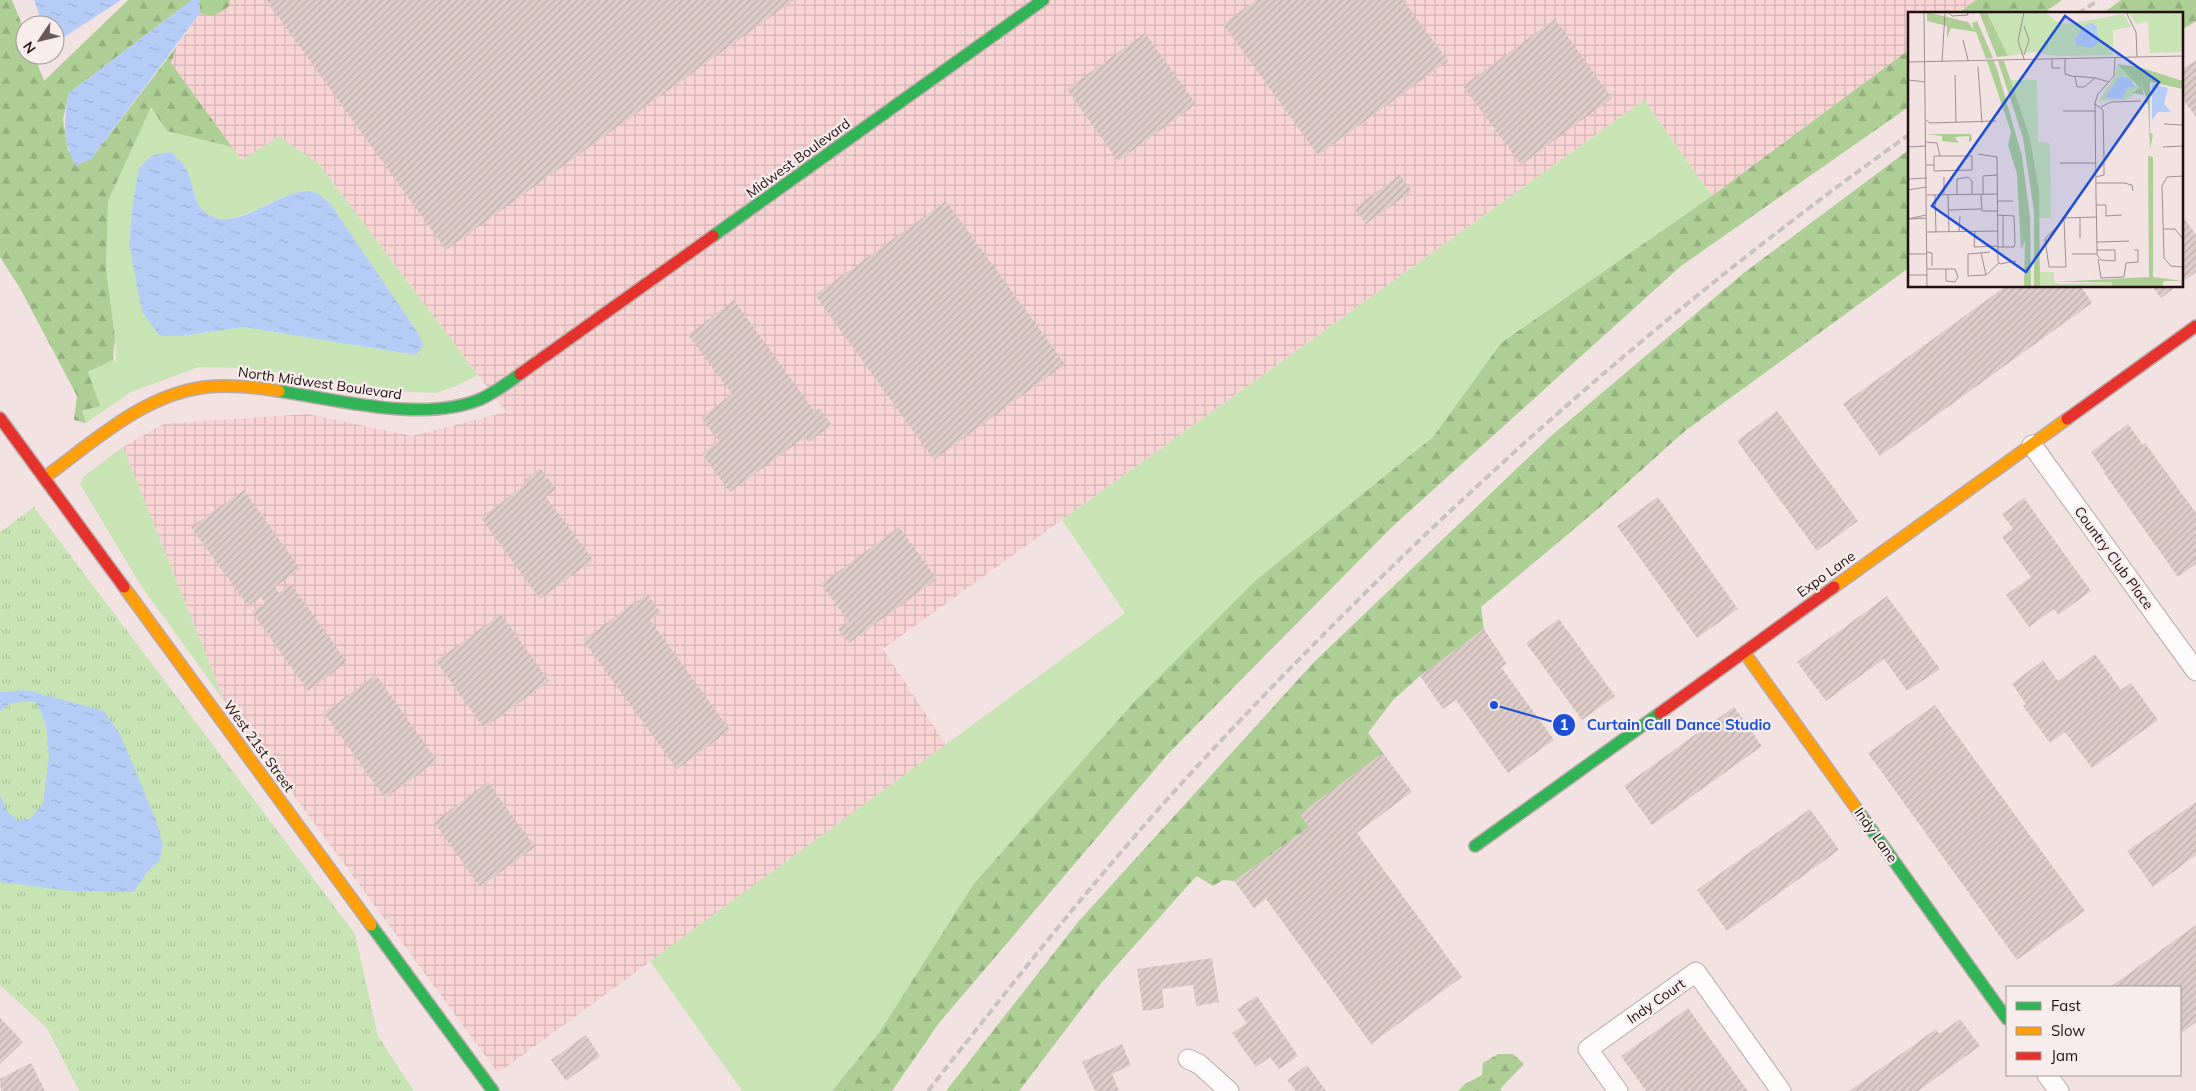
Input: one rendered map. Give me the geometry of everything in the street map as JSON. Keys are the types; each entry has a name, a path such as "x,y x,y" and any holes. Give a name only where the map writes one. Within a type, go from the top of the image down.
{"street":[{"name":"Midwest Boulevard","path":"569,340 1043,0"},
{"name":"Expo Lane","path":"1474,846 2196,326"},
{"name":"North Midwest Boulevard","path":"44,478 146,407 183,391 223,384 383,408 411,411 437,410 467,403 498,390 569,340"},
{"name":"West 21st Street","path":"0,418 149,624 493,1091"},
{"name":"Country Club Place","path":"2032,445 2196,671"},
{"name":"Indy Lane","path":"1744,652 2006,1019"},
{"name":"Indy Court","path":"1618,1091 1588,1049 1696,972 1782,1091"},
{"path":"1188,1059 1199,1064 1229,1091"},
{"path":"2048,1076 2059,1091"}],"shaded area":[{"path":"200,0 1976,0 1960,12 1908,12 1908,50 1712,196 1644,100 883,649 946,745 498,1073 225,702 123,447 163,424 308,414 412,436 506,412 319,164 242,161 171,63 177,46 200,13"}],"green space":[{"path":"0,0 12,0 18,15 15,15 15,65 38,65 44,81 61,65 65,65 65,61 128,0 192,0 69,93 63,119 68,151 91,159 177,46 171,63 232,147 167,131 151,107 108,201 106,269 115,337 113,360 88,372 100,406 82,411 86,423 74,420 77,396 21,290 0,257"},
{"path":"200,0 230,0 229,6 222,11 209,15 200,13"},
{"path":"1976,0 2062,0 2045,12 1960,12"},
{"path":"2121,0 2196,0 2196,21 2184,29 2184,12 2105,12"},
{"path":"1908,50 1908,107 1681,266 1392,527 1168,754 939,1023 892,1091 832,1091 879,1033 973,885 1134,702 1255,581 1433,437 1501,343 1712,196"},
{"path":"1644,100 1712,196 1501,343 1433,437 1255,581 1134,702 973,885 879,1033 832,1091 742,1091 650,961 1125,613 1062,520"},
{"path":"151,106 167,131 232,147 242,160 279,136 319,164 478,375 436,393 408,392 247,368 199,367 131,392 86,423 82,411 99,406 88,372 113,360 116,363 115,337 106,269 108,201","holes":["171,152 186,169 200,207 211,216 223,219 235,217 249,213 290,194 303,191 314,192 330,203 420,336 416,355 244,327 181,336 129,243 139,168 152,155"]},
{"path":"1908,150 1908,268 1685,431 1599,508 1481,607 1484,629 1420,676 1393,700 1368,733 1383,753 1300,814 1309,827 1234,881 1223,880 1213,886 1197,876 1102,982 1019,1091 946,1091 1078,922 1314,662 1551,436 1745,272"},
{"path":"123,447 225,702 140,584 80,484 84,476"},
{"path":"34,507 355,934 378,1036 414,1091 79,1091 47,1028 0,985 0,532"},
{"path":"1498,1054 1513,1054 1524,1064 1500,1089 1502,1091 1458,1091 1465,1084 1482,1075 1483,1063"}],"water":[{"path":"34,0 121,0 65,36 65,15 39,15"},
{"path":"192,0 200,0 200,13 91,159 76,166 68,148 65,131 69,93"},
{"path":"171,152 186,169 200,207 211,216 223,219 235,218 303,191 314,192 320,195 330,203 420,336 423,347 416,355 244,327 181,336 160,336 142,312 129,243 139,168 152,155"},
{"path":"27,690 104,711 120,734 156,820 163,845 160,860 147,872 134,892 72,891 0,882 0,795 7,811 18,821 30,819 43,803 49,757 46,726 40,709 35,701 11,703 0,711 0,692"}],"building":[{"path":"266,0 794,0 446,250"},
{"path":"1256,0 1403,0 1448,61 1318,155 1223,24"},
{"path":"1555,19 1612,98 1521,165 1463,86"},
{"path":"1145,33 1196,104 1118,161 1067,89"},
{"path":"2196,60 2196,117 2184,101 2184,68"},
{"path":"1400,175 1412,191 1366,224 1354,208"},
{"path":"946,201 1065,364 934,460 815,295"},
{"path":"2184,218 2196,235 2196,272 2184,281"},
{"path":"2003,288 2082,288 2092,303 1880,456 1843,404"},
{"path":"2154,288 2174,288 2161,298"},
{"path":"734,300 814,411 819,408 832,425 809,442 805,437 730,492 702,454 719,441 701,418 732,394 688,335"},
{"path":"1777,411 1858,521 1817,551 1737,441"},
{"path":"2128,424 2143,445 2145,443 2196,513 2196,564 2178,577 2091,452"},
{"path":"540,468 556,489 546,497 593,560 540,599 481,518 527,483 525,480"},
{"path":"244,490 300,569 275,587 279,593 291,584 347,662 308,691 252,612 265,603 261,597 248,606 191,527"},
{"path":"1658,497 1738,609 1697,638 1617,526"},
{"path":"2024,498 2091,591 2058,615 2054,609 2029,627 2006,595 2031,577 2002,537 2013,529 2002,514"},
{"path":"899,527 937,579 849,643 838,629 849,622 821,584"},
{"path":"647,594 661,613 650,620 730,730 677,769 583,640"},
{"path":"1887,596 1940,669 1907,691 1884,659 1826,701 1797,662"},
{"path":"501,614 549,681 484,728 436,661"},
{"path":"1559,619 1615,696 1582,720 1526,643"},
{"path":"1484,629 1507,664 1501,667 1554,740 1508,773 1456,700 1443,709 1420,676"},
{"path":"2095,654 2121,690 2131,683 2158,720 2092,768 2065,732 2050,743 2023,706 2026,704 2012,684 2043,660 2058,681"},
{"path":"376,675 437,761 385,798 324,713"},
{"path":"1935,705 2085,911 2017,960 1868,753"},
{"path":"1734,707 1762,746 1652,825 1624,786"},
{"path":"1383,753 1412,792 1357,833 1462,977 1371,1044 1266,899 1254,908 1234,881 1309,827 1299,814"},
{"path":"488,782 535,847 480,887 434,822"},
{"path":"2196,802 2196,855 2153,887 2127,851"},
{"path":"1810,809 1839,850 1727,931 1697,890"},
{"path":"2196,925 2196,1022 2181,1033 2181,986 2111,986"},
{"path":"1212,958 1219,1002 1196,1006 1193,985 1162,989 1164,1008 1143,1011 1137,969"},
{"path":"1257,996 1298,1056 1279,1069 1270,1057 1256,1067 1232,1033 1247,1023 1237,1009"},
{"path":"1688,1008 1748,1091 1646,1091 1621,1056"},
{"path":"0,1018 23,1042 0,1064"},
{"path":"1960,1019 1980,1046 1918,1091 1849,1091 1936,1029 1939,1034"},
{"path":"586,1035 600,1056 566,1081 551,1060"},
{"path":"1122,1044 1131,1065 1112,1074 1119,1091 1095,1091 1082,1062"},
{"path":"31,1063 45,1091 1,1091 0,1079"},
{"path":"1307,1065 1326,1091 1296,1091 1287,1080"}],"railway":[{"path":"2081,12 2098,0"},
{"path":"928,1091 1102,874 1259,700 1341,617 1476,488 1615,363 1760,245 1908,135"}],"traffic: fast":[{"path":"713,236 1043,0"},
{"path":"279,391 354,404 408,409 434,409 458,406 481,399 520,374"},
{"path":"1475,846 1660,713"},
{"path":"1856,808 2006,1018"},
{"path":"371,925 493,1091"}],"traffic: slow":[{"path":"44,478 100,435 140,409 161,399 183,391 215,386 243,386 279,391"},
{"path":"1834,587 2067,419"},
{"path":"124,587 371,925"},
{"path":"1744,652 1856,808"}],"traffic: jam":[{"path":"520,374 713,236"},
{"path":"2067,419 2196,326"},
{"path":"0,418 124,587"},
{"path":"1660,713 1834,587"}],"place":[{"name":"Curtain Call Dance Studio","path":"1494,705"}]}
